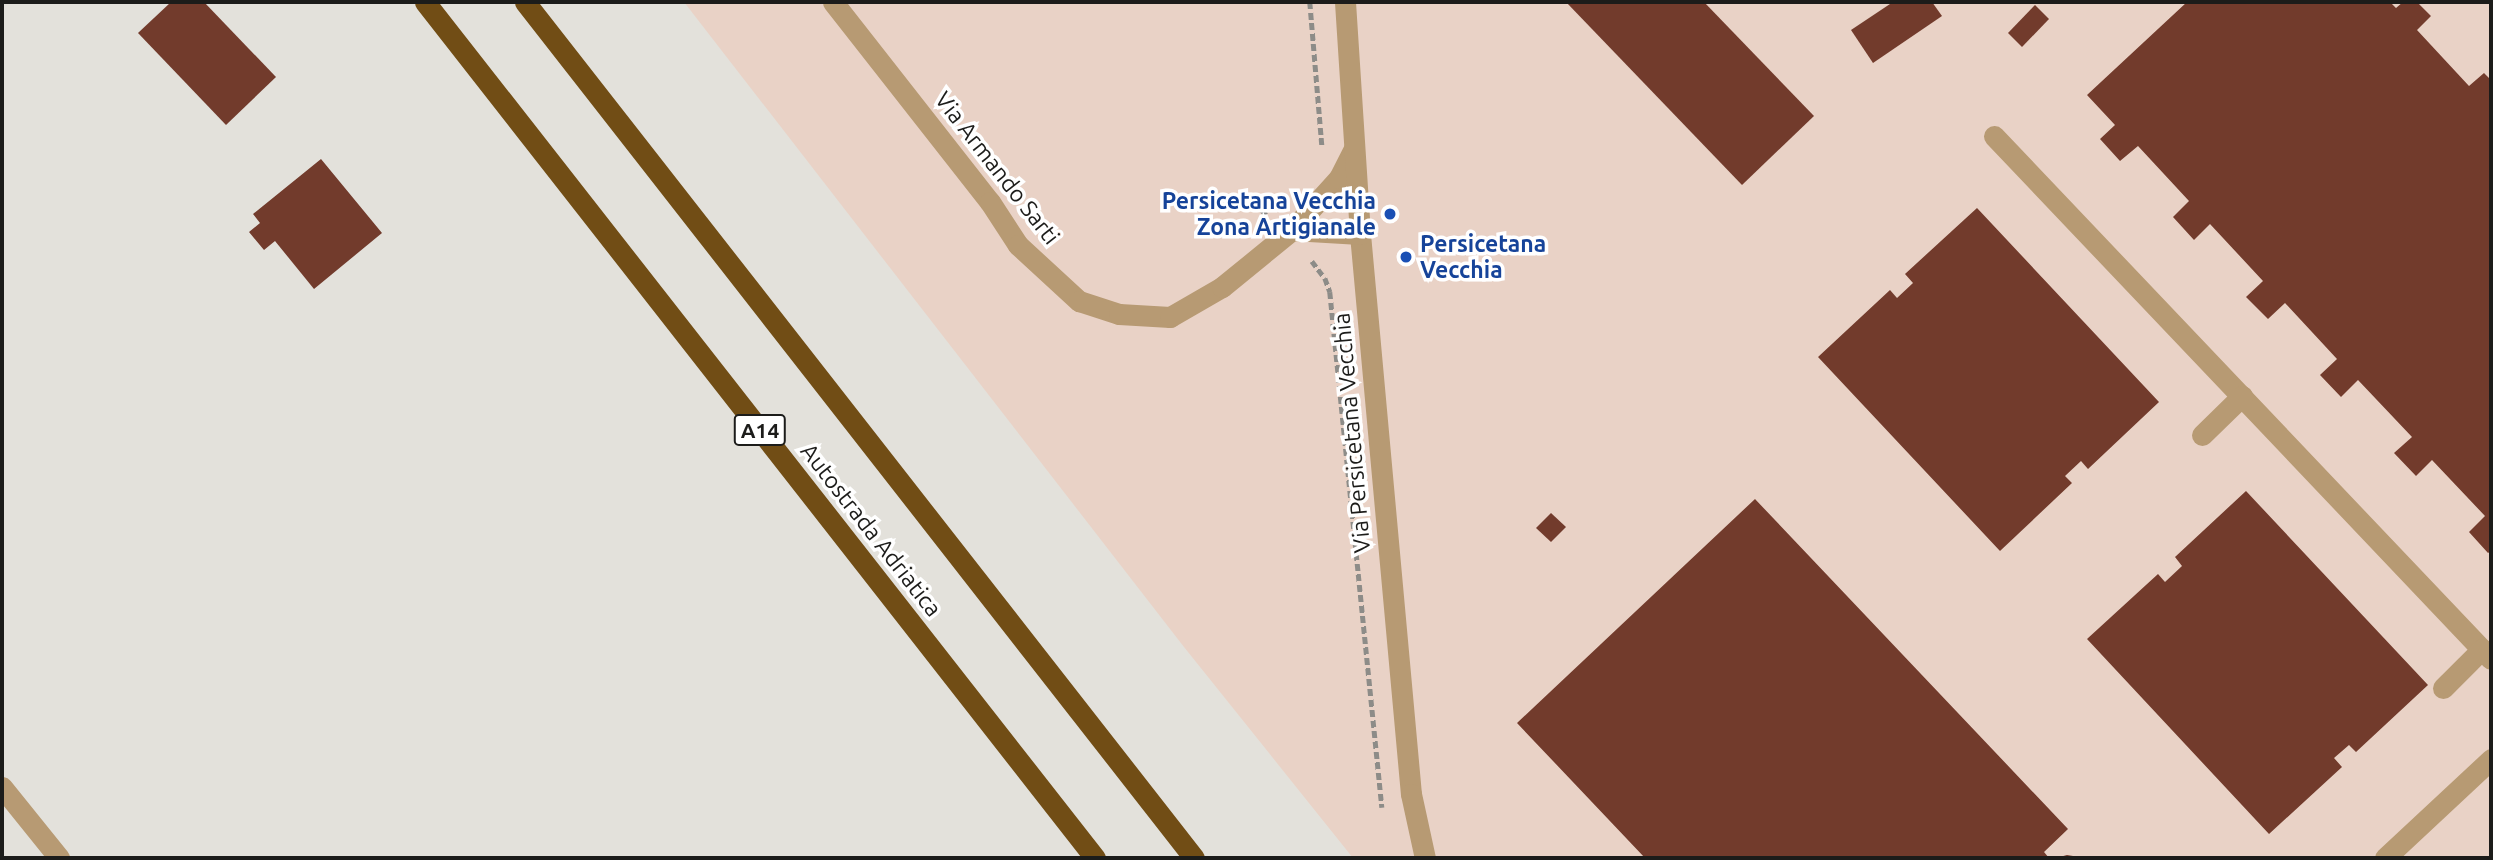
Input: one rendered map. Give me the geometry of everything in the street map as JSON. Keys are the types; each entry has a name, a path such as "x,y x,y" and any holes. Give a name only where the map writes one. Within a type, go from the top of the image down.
{"highway":[{"name":"Autostrada Adriatica","path":"425,2 1095,858"},
{"path":"525,2 1194,858"}],"street":[{"name":"Via Armando Sarti","path":"833,2 989,202 1018,245 1079,301 1119,314 1170,317 1222,287 1292,230 1339,178 1354,149"},
{"name":"Via Persicetana Vecchia","path":"1345,2 1360,234 1412,794 1425,858"},
{"path":"1994,136 2487,654 2443,688"},
{"path":"1292,230 1360,234"},
{"path":"2202,435 2242,396"},
{"path":"2385,858 2491,759"},
{"path":"2,788 59,858"}],"path":[{"path":"1310,2 1321,156"},
{"path":"1270,219 1262,211 1289,188"},
{"path":"1306,256 1325,278 1329,292 1380,802 1384,811"}],"shaded area":[{"path":"684,2 2491,2 2491,858 1353,858 1184,647"}],"building":[{"path":"171,2 204,2 276,77 226,125 138,33"},
{"path":"1566,2 1704,2 1814,116 1742,185"},
{"path":"1893,2 1932,2 1942,16 1873,63 1851,30"},
{"path":"2187,2 2390,2 2396,8 2403,2 2417,2 2431,16 2417,30 2469,86 2484,73 2491,80 2491,551 2488,553 2469,532 2485,516 2432,460 2416,476 2394,453 2412,437 2358,380 2341,397 2320,375 2337,359 2285,303 2268,319 2246,297 2263,281 2210,224 2194,240 2173,217 2189,201 2138,146 2120,161 2100,139 2115,125 2087,95"},
{"path":"2035,5 2049,19 2022,47 2008,33"},
{"path":"321,159 382,233 314,289 275,241 264,250 249,232 260,223 253,214"},
{"path":"1977,208 2159,402 2088,469 2081,461 2065,476 2072,483 2000,551 1818,357 1890,290 1897,298 1913,283 1905,274"},
{"path":"2246,491 2428,685 2356,752 2349,745 2334,758 2342,767 2269,834 2087,639 2158,574 2165,582 2182,566 2175,557"},
{"path":"1755,499 2068,829 2044,852 2049,858 1645,858 1517,723"},
{"path":"1551,513 1566,527 1551,542 1536,528"},
{"path":"2067,855 2079,857 2079,858 2056,858"}],"place":[{"name":"Persicetana Vecchia Zona Artigianale","path":"1390,214"},
{"name":"Persicetana Vecchia","path":"1406,257"}]}
